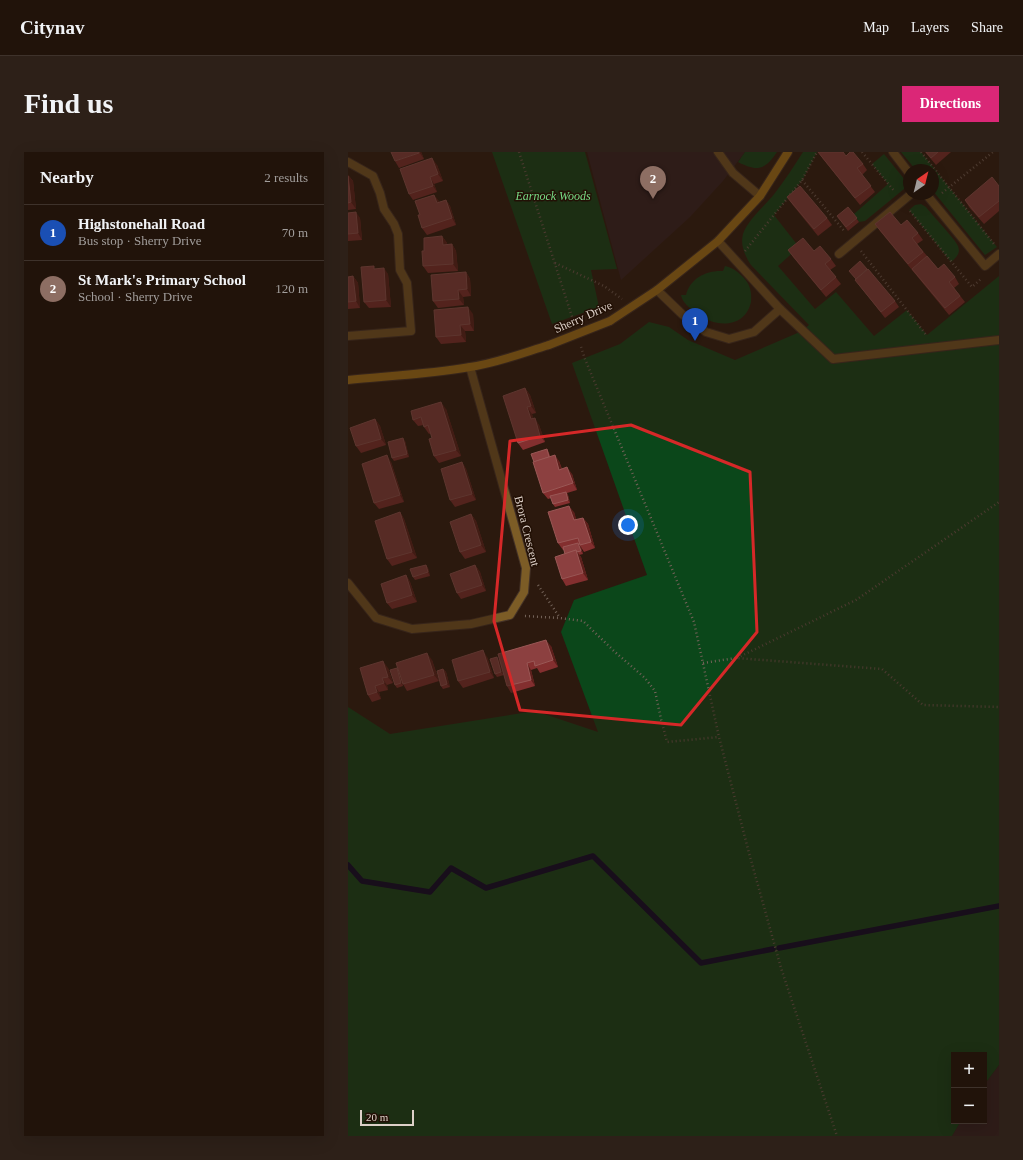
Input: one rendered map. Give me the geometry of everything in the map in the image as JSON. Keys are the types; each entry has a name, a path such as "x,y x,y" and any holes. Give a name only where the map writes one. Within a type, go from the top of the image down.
{"street":[{"path":"718,152 733,173 760,196"},
{"name":"Sherry Drive","path":"348,380 418,374 470,367 514,356 549,345 610,321 657,290 718,241 760,196 788,152"},
{"path":"892,152 903,166"},
{"path":"348,162 373,176 380,193 384,209 394,224 398,234 400,270 408,283 411,331 348,336"},
{"path":"931,200 985,266 998,250"},
{"path":"839,254 902,201"},
{"path":"718,241 780,308 833,359 999,340"},
{"path":"657,290 683,315 706,332 729,339 754,332 780,308"},
{"name":"Brora Crescent","path":"470,367 526,568 524,592 510,615"},
{"path":"348,583 376,618 412,629 471,624 510,615"}],"path":[{"path":"519,152 576,329"},
{"path":"737,261 802,180 817,152"},
{"path":"862,152 972,287 983,278"},
{"path":"921,152 998,250"},
{"path":"949,187 993,152"},
{"path":"802,180 853,241 936,347"},
{"path":"555,263 604,286 632,306"},
{"path":"581,344 585,359 694,622 719,737 749,853 781,968 837,1136"},
{"path":"736,658 856,600 999,502"},
{"path":"526,568 560,618"},
{"path":"510,615 583,621 645,678 655,690 667,742 719,737"},
{"path":"703,663 736,658 882,669 923,705 999,707"}],"highlighted area":[{"path":"631,425 750,472 757,632 681,725 520,710 494,621 510,441"}],"shaded area":[{"path":"587,152 745,152 723,181 690,217 621,280"},
{"path":"999,1065 999,1136 952,1136 959,1124 987,1124 987,1081"}],"green space":[{"name":"Earnock Woods","path":"492,152 585,152 617,269 591,270 599,307 552,324"},
{"path":"745,152 777,152 769,163 760,168 756,168 738,162"},
{"path":"803,152 817,152 803,179 774,215 799,247 778,266 815,309 836,292 874,336 907,310 927,335 999,276 999,1065 987,1081 987,1052 951,1052 951,1124 959,1124 952,1136 348,1136 348,707 390,734 535,711 598,732 561,632 574,600 647,575 572,363 620,344 649,322 669,327 688,340 735,360 802,331 809,325 751,265 745,254 742,242 745,228 786,178"},
{"path":"901,152 921,152 931,164 911,164"},
{"path":"884,154 903,178 903,190 865,221 859,222 854,214 888,184 872,164"},
{"path":"939,174 997,247 985,255 939,198"},
{"path":"921,204 926,207 953,238 958,246 958,253 951,262 909,210 915,205"},
{"path":"725,266 735,270 747,282 750,288 751,302 748,311 742,317 736,321 720,323 704,318 685,303 681,295 686,295 691,284 700,276 711,272 723,271"}],"building":[{"path":"391,152 419,152 419,153 395,161"},
{"path":"818,152 843,152 846,156 850,152 853,152 863,164 857,168 871,186 855,198"},
{"path":"926,152 938,152 931,158"},
{"path":"432,158 438,174 430,177 433,186 409,194 400,169"},
{"path":"348,176 351,202 348,203"},
{"path":"992,177 999,186 999,201 979,217 965,200"},
{"path":"800,186 827,218 814,229 787,197"},
{"path":"434,195 437,203 446,200 452,218 422,228 418,215 420,215 415,201"},
{"path":"848,207 857,218 846,227 837,216"},
{"path":"356,212 358,233 348,234 348,213"},
{"path":"890,212 901,225 907,220 918,233 912,238 923,252 908,264 875,224"},
{"path":"442,236 443,245 452,244 453,264 423,266 422,251 424,251 424,238"},
{"path":"803,238 814,251 820,246 831,259 825,264 836,277 821,290 788,250"},
{"path":"927,256 938,269 944,264 955,277 949,282 960,296 945,308 912,269"},
{"path":"860,261 867,269 856,279 849,271"},
{"path":"374,266 374,269 384,268 386,300 364,302 361,267"},
{"path":"868,269 895,301 881,312 855,280"},
{"path":"466,272 467,289 458,290 459,299 433,301 431,275"},
{"path":"353,276 356,301 348,302 348,277"},
{"path":"468,307 470,324 460,325 461,335 436,337 434,310"},
{"path":"525,388 531,406 527,407 531,419 535,418 540,436 518,443 503,396"},
{"path":"441,402 456,450 434,456 429,439 432,438 428,425 424,427 421,417 413,420 411,411"},
{"path":"375,419 381,439 356,446 350,428"},
{"path":"403,438 407,454 392,458 388,442"},
{"path":"547,449 549,457 534,462 531,454"},
{"path":"387,455 400,495 374,503 362,464"},
{"path":"555,455 559,470 567,467 573,483 543,493 533,462"},
{"path":"462,462 472,494 450,500 441,469"},
{"path":"566,492 568,500 553,504 550,496"},
{"path":"569,506 574,520 583,518 591,542 580,545 578,538 558,543 548,512"},
{"path":"400,512 412,552 387,559 375,521"},
{"path":"471,514 481,545 460,552 450,522"},
{"path":"578,543 581,551 576,552 576,550 565,554 563,547"},
{"path":"576,550 583,573 562,579 555,557"},
{"path":"426,565 428,572 413,577 410,569"},
{"path":"475,565 482,585 457,593 450,574"},
{"path":"406,575 412,595 387,603 381,584"},
{"path":"546,640 553,660 535,666 534,661 527,663 531,680 507,686 498,654"},
{"path":"483,650 490,672 458,681 452,660"},
{"path":"427,653 434,675 403,684 396,663"},
{"path":"497,657 501,672 495,674 490,659"},
{"path":"383,661 388,677 382,678 384,683 375,686 377,692 368,695 360,668"},
{"path":"397,668 401,683 395,685 390,670"},
{"path":"443,669 447,684 441,686 437,671"}],"waterway":[{"path":"348,865 362,881 430,892 451,868 486,888 593,856 701,963 773,949"},
{"path":"779,948 999,906"}],"place":[{"name":"St Mark's Primary School","path":"653,199"},
{"name":"Highstonehall Road","path":"695,341"}]}
